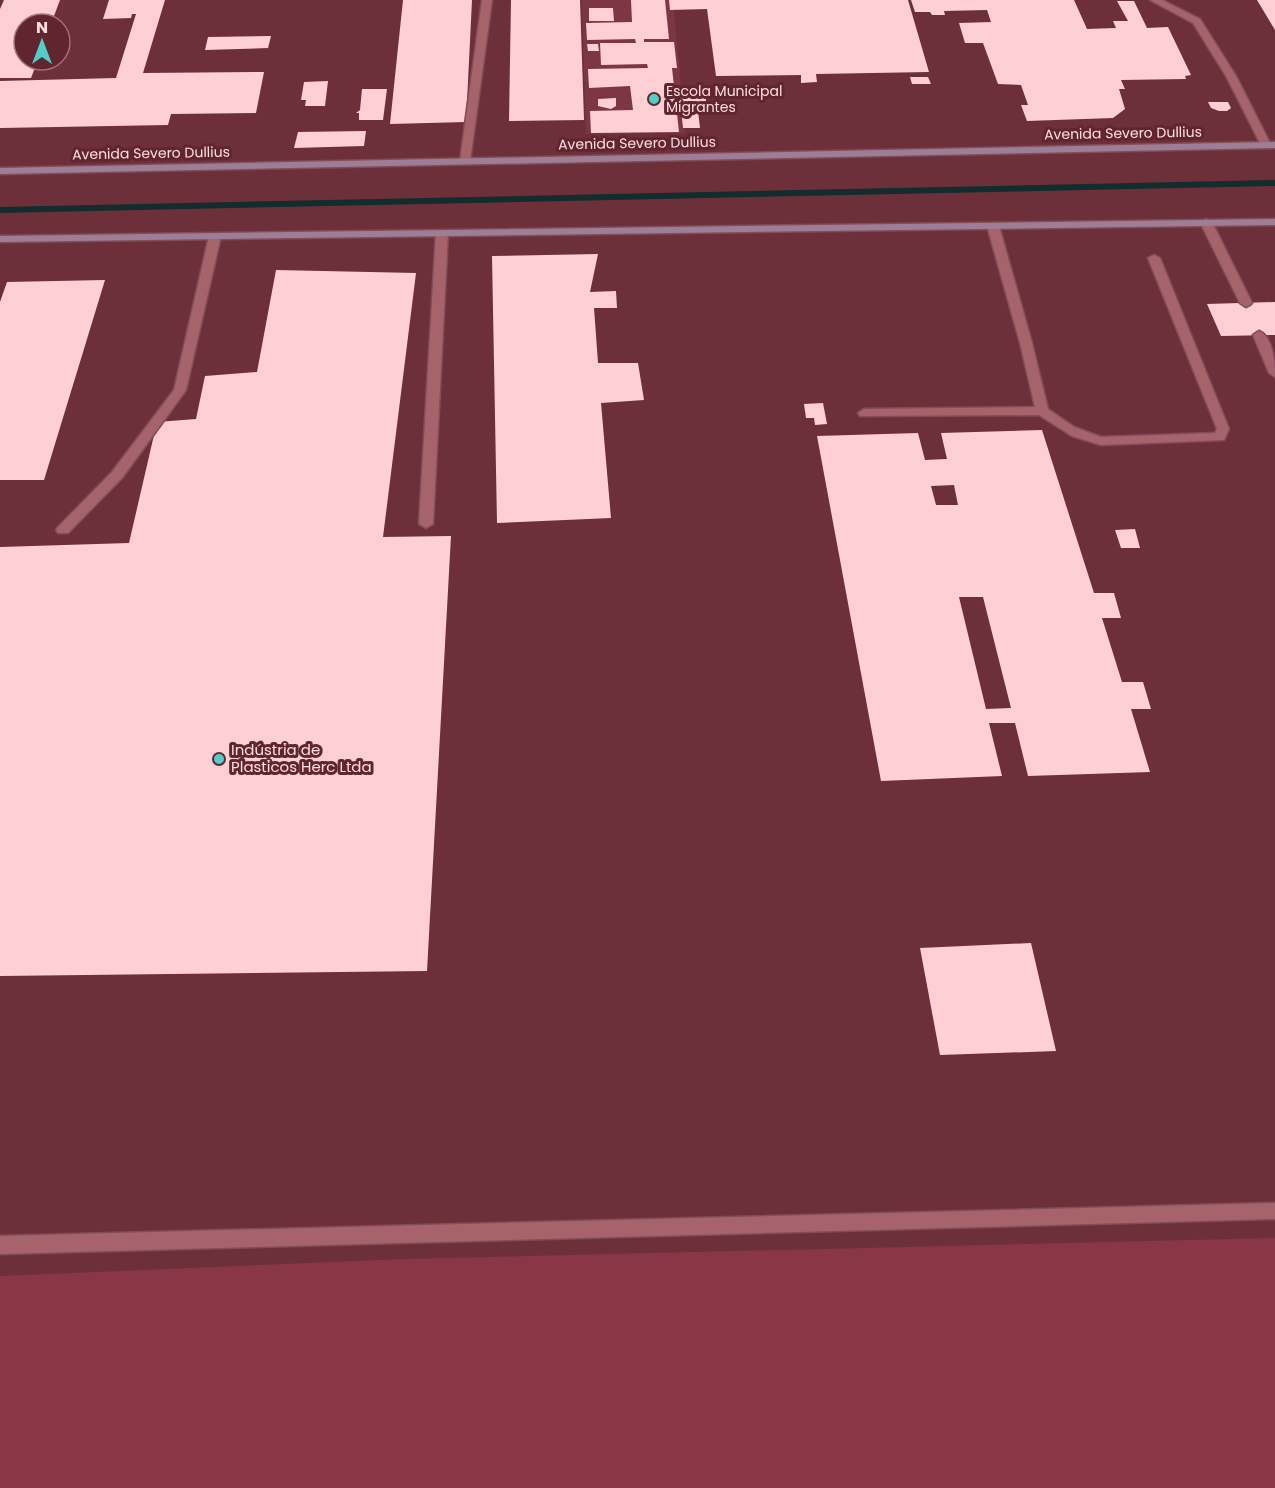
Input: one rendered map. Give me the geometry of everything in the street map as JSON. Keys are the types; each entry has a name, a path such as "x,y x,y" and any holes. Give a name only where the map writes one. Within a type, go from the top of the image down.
{"main road":[{"name":"Avenida Severo Dullius","path":"0,171 1270,145"},
{"path":"0,240 1275,222"}],"lane":[{"path":"465,161 487,0"},
{"path":"1155,0 1197,21 1270,145"},
{"path":"1206,222 1245,303"},
{"path":"993,226 1026,343 1042,411"},
{"path":"426,524 442,233"},
{"path":"63,530 117,475 180,390 215,236"},
{"path":"864,413 1042,411 1070,432 1083,438 1101,441 1220,437 1223,429 1154,258"},
{"path":"1259,335 1275,373"},
{"path":"0,1245 1275,1211"}],"shaded area":[{"path":"582,0 673,0 685,133 586,134"},
{"path":"1275,1238 1275,1488 0,1488 0,1276 406,1259"}],"building":[{"path":"4,0 60,0 56,12 12,12 12,72 33,72 31,78 0,78 0,9"},
{"path":"109,0 165,0 143,73 264,72 256,113 171,114 168,125 0,128 0,81 116,78 136,14 132,14 131,18 103,19"},
{"path":"403,0 472,0 466,122 390,124"},
{"path":"511,0 580,0 584,120 509,121"},
{"path":"631,0 665,0 669,39 644,39 644,42 674,42 677,68 672,68 679,132 591,133 590,111 633,110 630,86 589,88 588,69 648,68 647,64 601,65 600,43 636,43 635,39 587,40 586,23 632,22"},
{"path":"669,0 908,0 929,72 816,74 817,82 801,83 801,75 716,76 707,9 670,10"},
{"path":"911,0 1074,0 1087,29 1116,28 1113,21 1128,21 1117,1 1134,1 1147,28 1168,27 1191,75 1185,76 1186,79 1121,80 1125,89 1119,89 1125,109 1113,118 1027,121 1021,105 1028,105 1021,85 998,84 983,43 965,43 959,23 991,22 987,10 944,11 945,15 932,15 930,12 915,12"},
{"path":"1257,0 1275,0 1275,30"},
{"path":"589,8 613,8 614,21 589,21"},
{"path":"271,36 268,48 205,50 208,37"},
{"path":"587,44 598,44 599,51 588,51"},
{"path":"910,77 928,77 931,84 912,84"},
{"path":"328,81 325,106 305,106 306,100 301,100 304,82"},
{"path":"362,89 387,89 383,120 359,120 359,113 356,113 360,110"},
{"path":"679,91 705,91 707,111 698,111 700,128 683,128"},
{"path":"616,98 616,106 611,109 598,106 598,99"},
{"path":"1208,102 1228,102 1231,108 1227,111 1219,111 1211,108"},
{"path":"366,131 364,146 294,148 298,132"},
{"path":"598,254 590,292 616,291 617,308 594,308 598,363 638,363 644,400 601,403 611,518 497,523 492,256"},
{"name":"Indústria de Plasticos Herc Ltda","path":"276,270 416,273 383,537 451,536 427,971 0,976 0,547 129,543 157,422 196,419 205,376 257,372"},
{"path":"105,280 44,480 0,480 0,302 7,282"},
{"path":"1275,302 1275,335 1221,336 1207,304"},
{"path":"823,403 827,424 815,425 814,418 806,418 804,404"},
{"path":"1042,430 1094,593 1114,593 1121,618 1102,618 1122,682 1143,682 1151,709 1131,709 1150,772 1028,776 1015,723 989,723 1002,776 881,781 817,436 918,433 925,460 947,459 941,433","holes":["954,485 958,505 936,505 931,486","959,597 983,597 1011,708 986,709"]},
{"path":"1135,529 1140,548 1121,548 1115,530"},
{"path":"1031,943 1056,1051 940,1055 920,948"}],"waterway":[{"path":"0,210 1275,183"}],"place":[{"name":"Escola Municipal Migrantes","path":"654,99"},
{"name":"Indústria de Plasticos Herc Ltda","path":"219,759"}]}
